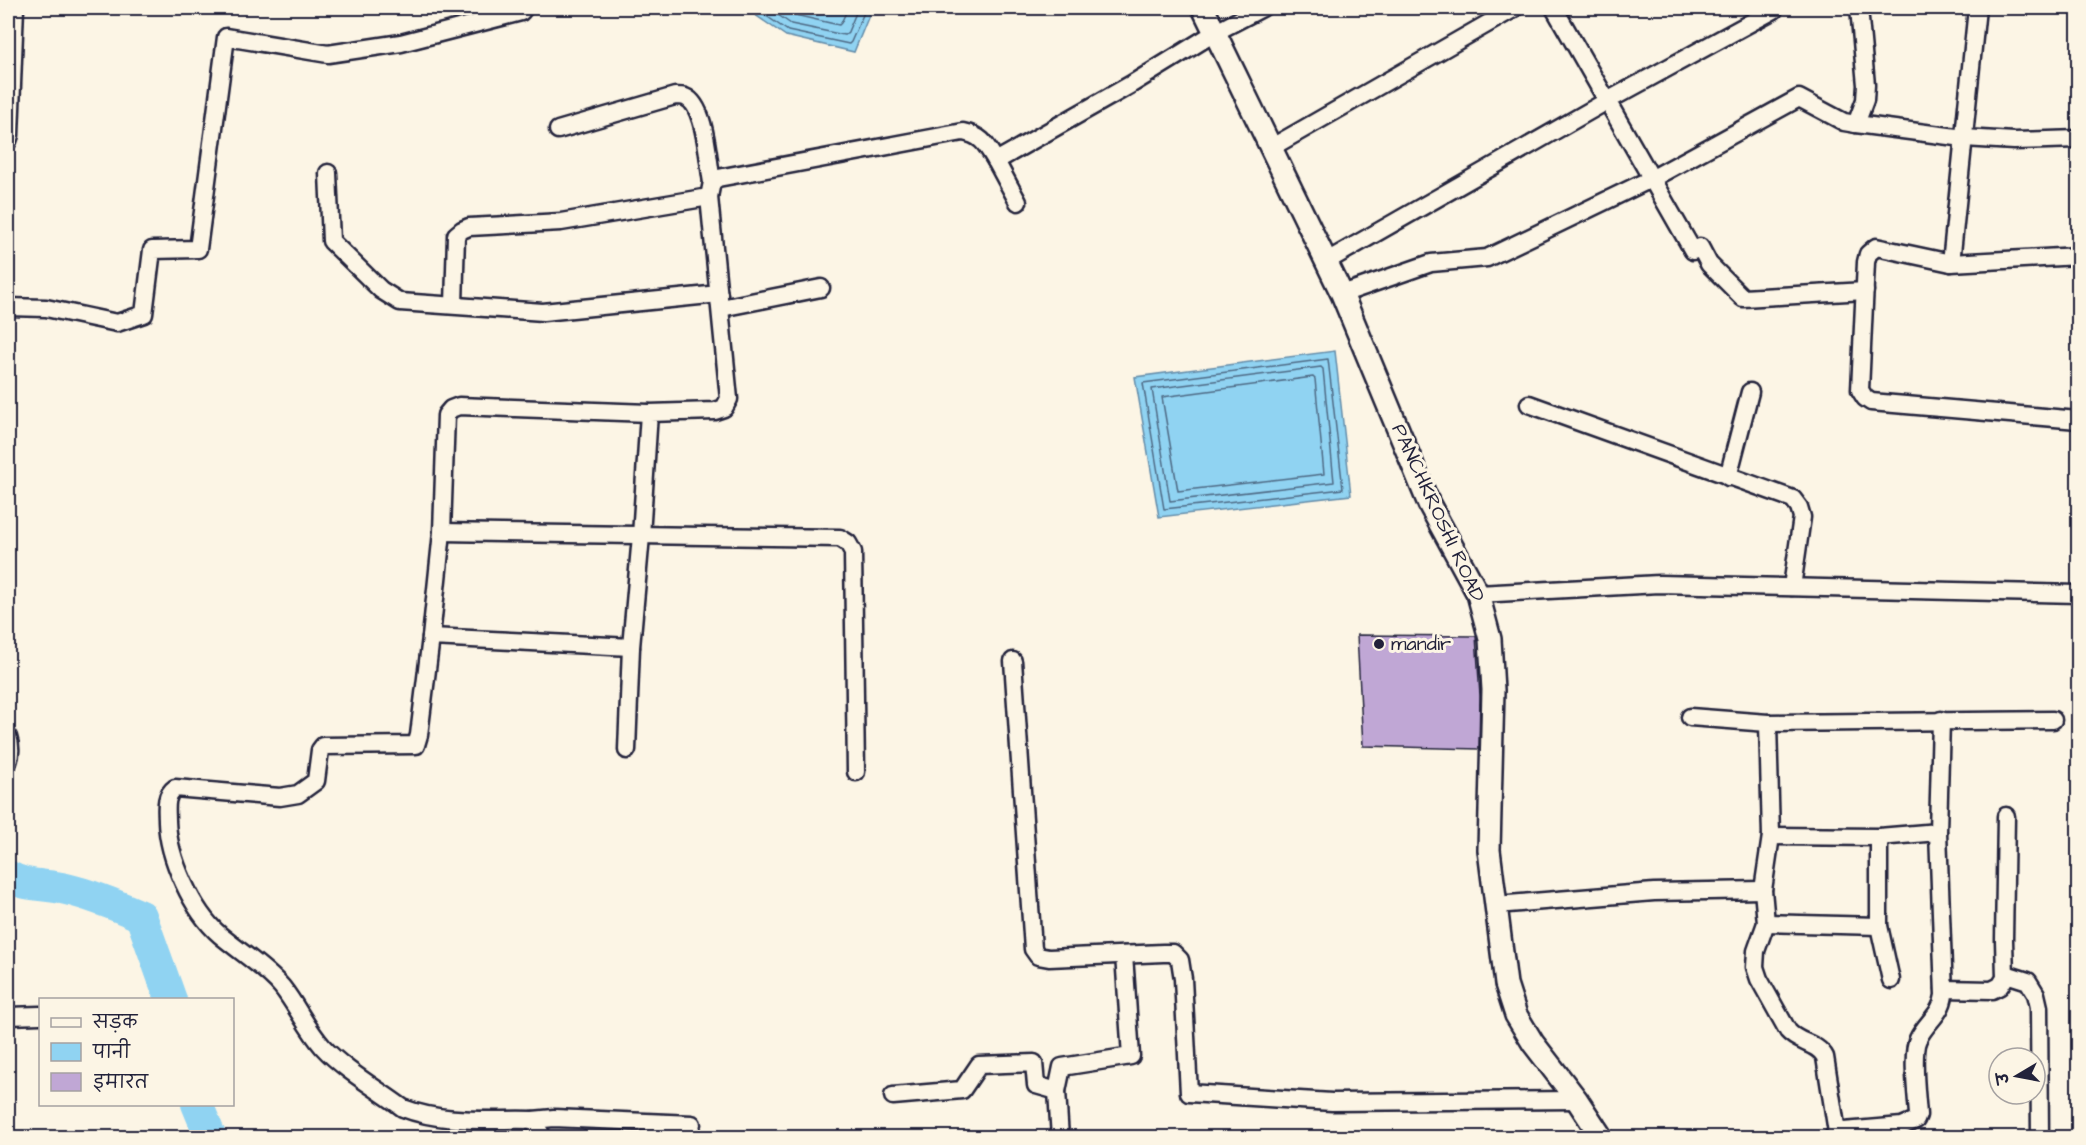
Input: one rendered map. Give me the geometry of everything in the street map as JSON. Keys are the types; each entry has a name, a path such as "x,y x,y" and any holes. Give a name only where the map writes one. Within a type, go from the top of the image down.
{"street":[{"path":"8,141 15,8"},
{"path":"8,307 46,308 117,323 144,314 152,250 198,249 226,36 328,54 401,42 521,12 524,8"},
{"name":"PANCHKROSHI ROAD","path":"1203,8 1327,261 1429,504 1478,594 1490,639 1493,690 1489,850 1506,984 1516,1015 1533,1043 1602,1137"},
{"path":"996,161 1130,85 1216,32 1263,8"},
{"path":"1272,147 1515,8"},
{"path":"1554,8 1696,249 1743,298 1865,291"},
{"path":"1327,261 1607,101 1774,10 1772,8"},
{"path":"1856,124 1865,100 1866,85 1860,8"},
{"path":"1950,263 1977,8"},
{"path":"558,130 675,96 685,97 694,104 701,115 729,399 724,408 715,411 649,413 459,406 451,409 446,415 442,532 431,637 416,745 323,746 320,750 316,782 298,794 280,797 175,788 170,791 167,800 168,831 171,849 198,911 207,923 282,988 316,1038 336,1059 403,1108 415,1113 445,1118 533,1120 554,1118 692,1124"},
{"path":"1342,294 1431,263 1487,258 1653,178 1799,98 1844,122 1856,124 1964,138 2014,141 2079,139"},
{"path":"454,305 456,235 469,227 561,222 710,189 718,178 963,132 974,134 982,139 1018,202"},
{"path":"328,173 331,241 381,290 400,302 543,312 720,301 821,288"},
{"path":"2079,256 1950,263 1876,247 1868,254 1866,262 1860,390 1871,402 2079,420"},
{"path":"1728,477 1750,392"},
{"path":"1529,404 1793,499 1803,517 1792,587"},
{"path":"627,750 631,647 649,413"},
{"path":"442,532 840,538 848,543 853,552 856,772"},
{"path":"1478,594 1659,584 2079,594"},
{"path":"431,637 631,647"},
{"path":"1013,661 1033,949 1038,956 1048,958 1173,954 1180,960 1189,1093 1332,1102 1577,1100"},
{"path":"1690,717 1768,723 2053,720"},
{"path":"1768,723 1771,836 1763,890 1766,923 1756,951 1757,973 1788,1031 1793,1037 1822,1052 1828,1069 1835,1135 1902,1126 1916,1120 1918,1115 1915,1048 1920,1035 1940,1010 1944,989 1938,832 1941,720"},
{"path":"8,737 10,756 8,762"},
{"path":"1944,989 1992,990 2002,984 2006,974 2004,940 2006,816"},
{"path":"1771,836 1879,837 1938,832"},
{"path":"1879,837 1879,926 1891,980"},
{"path":"1496,905 1654,892 1763,890"},
{"path":"1766,923 1879,926"},
{"path":"1060,1137 1057,1091 1062,1067 1131,1056 1124,955"},
{"path":"2006,974 2028,981 2036,994 2039,1007 2040,1137"},
{"path":"8,1016 39,1016"},
{"path":"893,1096 962,1090 979,1065 1034,1063 1036,1085 1057,1091"},
{"path":"533,1120 543,1137"}],"water":[{"path":"745,8 872,8 854,52 786,36"},
{"path":"1335,351 1351,495 1159,517 1135,377"}],"building":[{"path":"1357,635 1476,636 1480,696 1479,749 1363,746"}],"waterway":[{"path":"8,876 21,882 58,887 85,894 141,916 170,998"},
{"path":"198,1106 211,1138"}],"place":[{"name":"mandir","path":"1379,644"}]}
